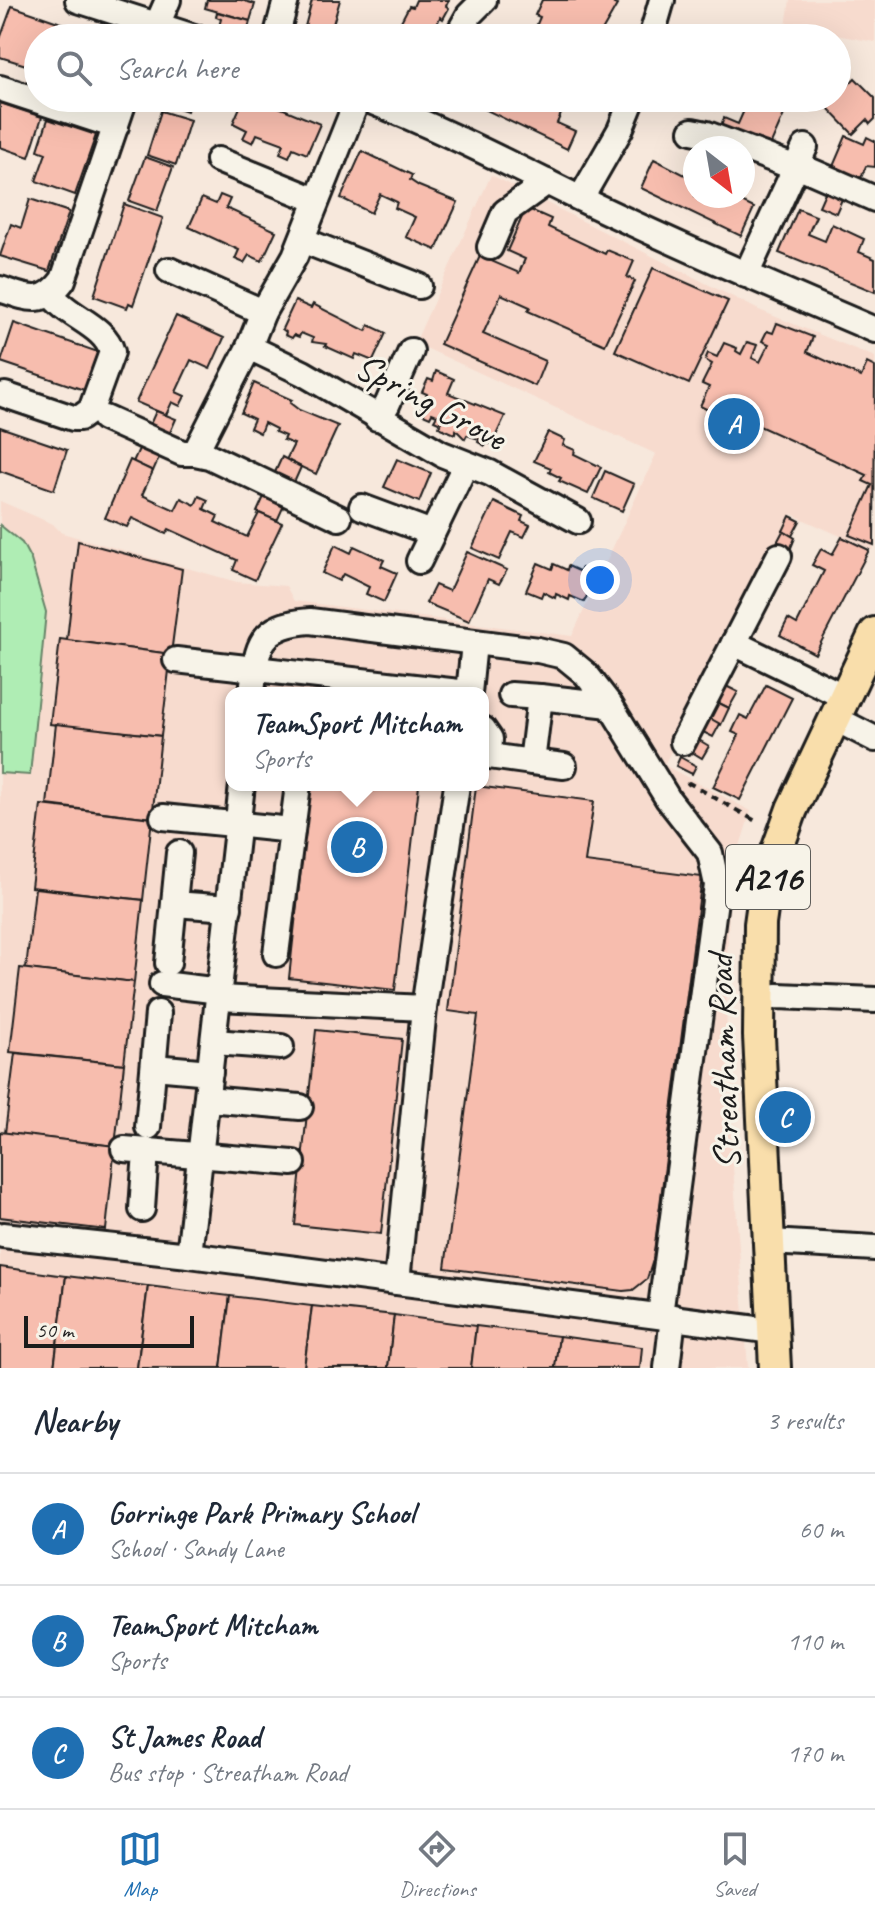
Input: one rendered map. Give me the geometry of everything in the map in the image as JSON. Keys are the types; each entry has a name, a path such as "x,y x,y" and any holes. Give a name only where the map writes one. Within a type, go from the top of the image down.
{"main road":[{"name":"Streatham Road","path":"775,1368 759,998 758,936 764,889 802,786 875,633"}],"street":[{"path":"78,0 138,24"},
{"path":"153,24 168,0"},
{"path":"280,24 286,0"},
{"path":"464,24 484,0"},
{"path":"655,24 662,0"},
{"path":"0,88 24,96"},
{"path":"73,112 116,126"},
{"path":"0,289 28,298 43,297 51,294 63,280 120,112"},
{"path":"195,453 249,347 263,312 288,271 355,112"},
{"path":"422,112 547,182 746,275 875,330"},
{"path":"581,198 627,112"},
{"path":"692,131 799,160 875,199"},
{"path":"218,160 316,200"},
{"path":"746,275 799,160"},
{"path":"490,247 505,212 547,182"},
{"path":"302,240 419,286"},
{"path":"169,270 263,312"},
{"path":"5,395 73,418 80,418 91,410 112,352 110,344 105,336 80,321 51,294"},
{"name":"Spring Grove","path":"249,347 303,373 442,454 525,491 578,521"},
{"path":"377,418 387,405 411,351"},
{"path":"104,418 182,453 209,456 339,518"},
{"path":"419,561 461,474 468,466"},
{"path":"362,507 432,533"},
{"path":"683,742 779,556"},
{"path":"253,681 257,649 271,632 288,623 310,621 564,656 586,674 610,705 668,799 710,853 717,885 667,1316 667,1368"},
{"path":"469,687 474,643"},
{"path":"734,643 839,708 875,739"},
{"path":"176,660 253,681 363,687"},
{"path":"511,695 610,705"},
{"path":"532,762 540,697"},
{"path":"489,756 564,766"},
{"path":"189,1255 241,791"},
{"path":"276,954 297,791"},
{"path":"397,1282 424,1008 456,791"},
{"path":"163,817 292,830"},
{"path":"179,853 165,974 219,994 424,1008"},
{"path":"174,904 229,908"},
{"path":"759,998 875,1000"},
{"path":"142,1209 139,1142 154,1067 158,1013"},
{"path":"214,1042 281,1047"},
{"path":"154,1067 210,1072"},
{"path":"207,1099 300,1107"},
{"path":"139,1142 201,1154 293,1163"},
{"path":"3,1235 189,1255 773,1331"},
{"path":"770,1242 875,1248"}],"path":[{"path":"668,799 689,783 782,836"}],"shaded area":[{"path":"790,0 875,0 875,42 851,38 851,24 786,24"},
{"path":"491,175 759,310 875,357 875,544 872,550 791,514 664,765 751,811 730,878 726,992 728,1100 748,1368 0,1368 0,501 53,524 62,533 237,582 286,586 294,601 572,636 656,454 415,343"}],"green space":[{"path":"0,525 22,543 31,560 46,612 30,775 0,773"}],"building":[{"path":"207,0 241,0 255,4 250,21 205,8"},
{"path":"312,0 340,0 333,24 306,24"},
{"path":"416,0 449,0 446,6 449,8 437,24 400,24 409,6 413,7"},
{"path":"542,0 616,0 614,4 617,5 606,24 537,24 540,17 535,15"},
{"path":"12,6 64,24 24,24 24,64 0,57 0,39"},
{"path":"217,12 250,21 249,24 220,24 221,19 216,17"},
{"path":"855,78 875,98 875,119 870,124 867,120 853,134 832,112 851,112 851,82"},
{"path":"0,103 42,117 29,157 0,147"},
{"path":"161,112 190,120 176,165 147,155"},
{"path":"238,112 291,112 320,124 307,154 293,148 289,157 280,153 284,144 257,134 253,143 243,138 247,130 233,123"},
{"path":"491,112 562,112 557,123 575,131 567,149"},
{"path":"743,112 785,112 771,144 767,142 763,150 755,147 755,136 729,136 719,132 724,118 738,124"},
{"path":"48,119 96,135 75,195 36,181 46,153 38,150"},
{"path":"846,136 864,144 867,137 875,141 875,167 866,166 857,187 831,171"},
{"path":"362,151 412,175 410,180 419,186 458,202 436,250 406,237 415,217 395,208 397,202 380,194 371,213 341,198"},
{"path":"145,157 173,167 157,211 129,201"},
{"path":"654,159 683,174 683,208 754,208 741,236 641,188"},
{"path":"826,190 843,197 836,213 819,206"},
{"path":"220,195 230,199 226,208 276,231 262,261 249,255 244,263 235,259 239,250 189,227 202,198 216,204"},
{"path":"30,199 69,212 49,271 0,256 11,224 21,228"},
{"path":"124,204 163,218 133,305 129,303 127,308 94,296"},
{"path":"526,208 551,219 548,227 605,254 607,250 634,261 627,277 635,281 605,345 528,311 530,307 501,294 483,334 545,361 535,386 440,344 480,256 519,273 525,259 507,251"},
{"path":"798,209 816,216 808,234 825,241 832,224 864,239 859,252 875,259 875,292 779,253"},
{"path":"653,268 728,301 689,384 615,351"},
{"path":"295,301 311,308 313,304 366,331 369,325 386,333 373,361 356,354 354,359 326,344 312,342 313,338 301,333 299,337 294,335 292,338 285,335 282,329"},
{"path":"176,316 224,338 210,369 191,360 176,392 185,396 180,406 172,402 166,415 136,402"},
{"path":"14,323 101,353 87,391 1,362"},
{"path":"777,323 813,337 807,352 861,377 867,363 875,367 874,545 849,535 872,485 863,481 867,475 731,413 729,420 700,406 709,387 702,384 712,364 705,360 708,353 717,357 724,343 737,348 736,351 741,354 747,342 757,345 752,358 760,362 769,344 762,341 767,331 773,333"},
{"path":"436,371 454,379 448,393 505,416 492,444 485,446 478,442 479,439 467,435 465,439 456,430 455,434 439,427 441,423 434,420 437,415 432,413 430,417 423,414 425,410 420,408 427,394 422,392 428,379 433,381"},
{"path":"254,383 292,400 290,403 299,410 338,426 316,474 286,460 294,444 283,440 285,436 275,432 276,429 264,423 260,433 250,428 254,419 241,413"},
{"path":"156,411 176,419 153,471 133,462"},
{"path":"0,427 67,450 54,490 0,471"},
{"path":"548,432 565,440 563,445 575,450 574,454 601,467 588,494 559,481 561,478 549,472 551,468 534,461"},
{"path":"282,457 301,467 277,521 257,512"},
{"path":"397,459 431,473 419,502 384,487"},
{"path":"130,460 153,471 142,495 175,510 181,498 195,505 199,496 208,500 204,509 218,516 215,522 247,537 259,513 282,523 255,580 233,570 237,560 169,529 166,534 132,518 127,527 105,518"},
{"path":"605,471 634,484 622,511 593,498"},
{"path":"494,502 523,516 521,521 530,525 524,537 512,532 499,560 472,548"},
{"path":"790,516 800,521 792,536 783,531"},
{"path":"783,531 795,538 788,555 774,548"},
{"path":"842,537 869,550 815,654 780,635 788,619 797,624 824,571 812,565 821,549 832,555"},
{"path":"78,541 182,569 171,654 67,640"},
{"path":"335,545 351,553 354,546 384,560 381,566 397,573 384,602 366,594 369,587 343,574 339,581 322,573"},
{"path":"467,552 507,570 499,584 488,579 469,621 426,603 435,585 449,591"},
{"path":"538,563 552,569 554,564 567,570 568,566 579,571 582,568 597,575 584,602 570,596 569,600 556,594 555,598 543,592 541,597 526,591"},
{"path":"60,639 171,654 161,736 50,724"},
{"path":"720,683 738,692 729,708 711,699"},
{"path":"766,685 792,698 740,800 713,787 739,735 732,732 740,715 748,719"},
{"path":"713,700 729,708 721,725 704,716"},
{"path":"704,715 720,724 713,737 697,729"},
{"path":"56,724 161,736 152,818 47,805"},
{"path":"694,737 709,746 702,758 687,749"},
{"path":"680,757 696,766 692,774 676,766"},
{"path":"489,788 594,801 585,862 702,877 653,1260 647,1279 633,1290 445,1268 478,1015 448,1011 475,791 489,791"},
{"path":"309,791 418,791 395,990 289,978"},
{"path":"41,805 152,818 143,900 31,887"},
{"path":"35,888 143,900 134,982 26,969"},
{"path":"20,968 134,982 124,1064 10,1052"},
{"path":"316,1030 402,1039 381,1234 295,1225"},
{"path":"15,1053 124,1064 115,1146 5,1133"},
{"path":"0,1132 115,1146 106,1230 0,1217"},
{"path":"0,1267 66,1276 54,1368 0,1368"},
{"path":"66,1276 148,1286 137,1368 54,1368"},
{"path":"148,1286 230,1296 221,1368 137,1368"},
{"path":"230,1296 312,1306 304,1368 221,1368"},
{"path":"312,1306 394,1315 388,1368 304,1368"},
{"path":"394,1315 476,1326 471,1368 388,1368"},
{"path":"476,1326 559,1336 555,1368 471,1368"},
{"path":"559,1336 642,1347 640,1368 555,1368"}],"place":[{"name":"Gorringe Park Primary School","path":"734,424"},
{"name":"TeamSport Mitcham","path":"357,847"},
{"name":"St James Road","path":"785,1117"}]}
